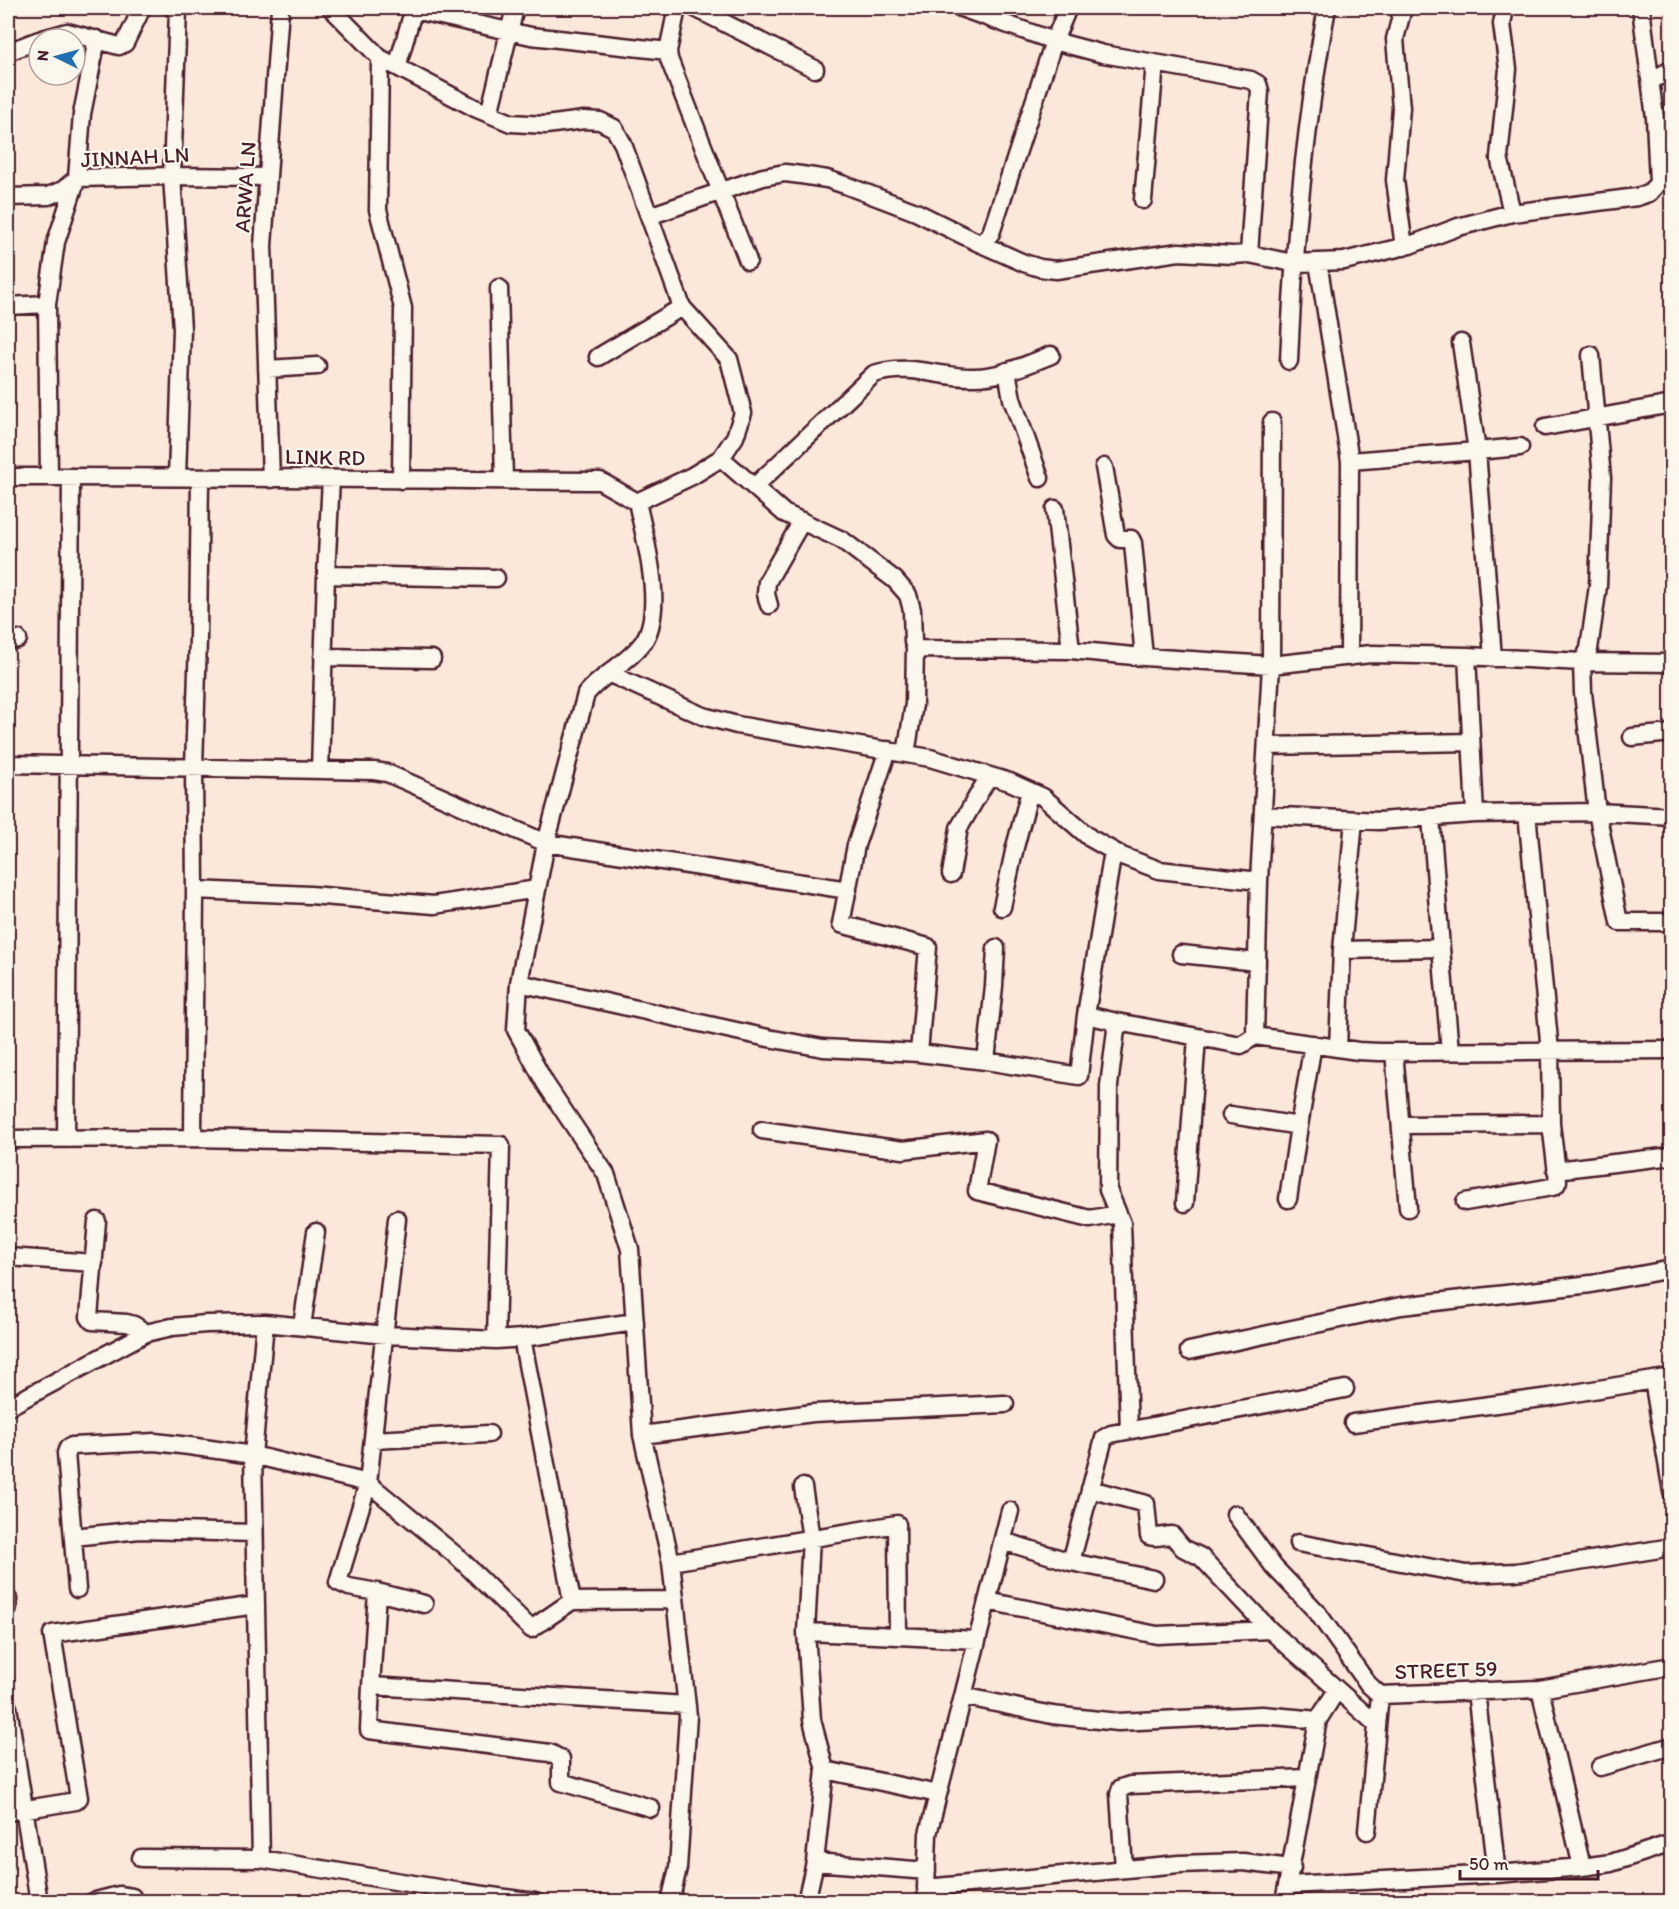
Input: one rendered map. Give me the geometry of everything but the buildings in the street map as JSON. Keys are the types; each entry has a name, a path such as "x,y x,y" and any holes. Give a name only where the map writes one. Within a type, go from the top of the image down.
{"street":[{"path":"87,37 112,45 119,46 125,43 142,8"},
{"path":"172,8 178,9 172,176 182,329 177,477"},
{"name":"ARWA LN","path":"271,478 263,246 280,8"},
{"path":"331,8 380,58 489,114 511,123 546,125 584,120 600,121 614,128 623,144 682,306 729,359 742,413 735,437 721,458 692,476 637,502 651,564 653,605 651,626 639,648 610,674 596,681 586,694 546,843 519,983 516,1030 545,1083 606,1174 630,1249 642,1435 671,1562 688,1716 678,1868 670,1902"},
{"path":"489,114 514,8"},
{"path":"677,8 668,51 669,59 748,261"},
{"path":"694,8 815,69"},
{"path":"961,8 991,13 1054,41 1103,54 1251,80 1258,84 1260,91 1249,254"},
{"path":"981,244 991,233 1054,41 1068,8"},
{"path":"1289,361 1293,263 1318,57 1327,8"},
{"path":"1402,8 1395,39 1401,108 1395,180 1404,247"},
{"path":"1505,8 1502,24 1508,69 1499,157 1512,213"},
{"path":"649,216 763,177 785,173 827,179 916,212 981,244 1040,268 1056,270 1179,252 1249,254 1293,263 1344,261 1404,247 1458,227 1512,213 1637,197 1649,193 1658,183 1664,135 1651,81 1641,8"},
{"path":"398,67 414,9 531,36 668,51"},
{"path":"49,477 47,304 56,242 77,178 82,114 97,39"},
{"path":"8,52 27,45"},
{"path":"380,58 378,210 403,308 400,480"},
{"path":"1143,200 1155,63"},
{"path":"1651,81 1671,69"},
{"name":"JINNAH LN","path":"8,197 48,196 63,190 77,178 268,177"},
{"path":"1318,262 1350,461 1349,657"},
{"path":"499,288 504,480"},
{"path":"8,306 47,304"},
{"path":"598,357 682,306"},
{"path":"1461,343 1477,451 1493,658"},
{"path":"754,487 874,374 890,369 910,369 970,377 990,376 1051,355"},
{"path":"1591,355 1602,478 1598,586 1589,649 1582,662 1583,693 1597,812 1619,922 1671,922"},
{"path":"267,369 317,366"},
{"path":"1007,371 1012,399 1040,478"},
{"path":"1545,427 1671,404"},
{"path":"1255,1036 1259,881 1271,665 1272,422"},
{"path":"1350,461 1520,447"},
{"path":"721,458 784,513 842,540 895,580 908,595 912,610 911,621 915,647 914,704 906,753"},
{"path":"1104,466 1116,535 1120,539 1131,539 1133,543 1144,657"},
{"name":"LINK RD","path":"8,477 600,480 637,502"},
{"path":"66,1139 71,477"},
{"path":"193,1138 194,767 200,478"},
{"path":"320,770 331,479"},
{"path":"1055,509 1071,650"},
{"path":"769,605 766,594 767,582 802,521"},
{"path":"326,575 496,578"},
{"path":"915,647 919,649 1071,650 1271,665 1371,654 1671,663"},
{"path":"323,657 432,659"},
{"path":"1467,657 1474,814"},
{"path":"610,674 682,707 726,722 930,758 1010,782 1043,797 1090,838 1122,856 1159,870 1259,881"},
{"path":"1632,737 1671,734"},
{"path":"1267,746 1471,742"},
{"path":"888,750 856,845 841,924 928,947 919,1053"},
{"path":"8,764 374,771 387,773 546,843 848,890"},
{"path":"951,874 958,828 989,776"},
{"path":"1002,907 1030,791"},
{"path":"1263,815 1379,821 1474,814 1527,813 1597,812 1671,816"},
{"path":"1465,1202 1552,1187 1557,1185 1558,1181 1551,1124 1550,1051 1527,813"},
{"path":"1431,817 1450,1052"},
{"path":"1338,1048 1342,950 1354,820"},
{"path":"519,983 823,1048 919,1053 1079,1076 1086,1015 1113,851"},
{"path":"195,890 310,895 434,905 537,889"},
{"path":"986,1061 996,948"},
{"path":"1342,950 1441,948"},
{"path":"1181,954 1257,962"},
{"path":"1086,1015 1241,1045 1255,1036 1338,1048 1394,1052 1671,1050"},
{"path":"1117,1022 1109,1086 1108,1190 1122,1222 1130,1430"},
{"path":"1185,1203 1197,1037"},
{"path":"1288,1199 1313,1044"},
{"path":"1394,1052 1408,1208"},
{"path":"1231,1115 1299,1126"},
{"path":"1401,1125 1551,1124"},
{"path":"762,1130 903,1150 986,1140 977,1191 1090,1219 1118,1214"},
{"path":"8,1139 193,1138 501,1145 496,1340"},
{"path":"1556,1170 1671,1156"},
{"path":"397,1219 368,1483 338,1582 349,1587 424,1604"},
{"path":"97,1221 90,1317 92,1321 127,1323 146,1333"},
{"path":"302,1326 316,1232"},
{"path":"8,1257 94,1263"},
{"path":"1189,1350 1401,1306 1591,1284 1671,1269"},
{"path":"8,1407 146,1333 184,1326 265,1323 386,1335 496,1340 635,1322"},
{"path":"261,1859 253,1455 265,1323"},
{"path":"522,1338 572,1601"},
{"path":"1353,1423 1550,1397 1671,1377"},
{"path":"1653,1380 1671,1492"},
{"path":"1071,1562 1104,1437 1345,1389"},
{"path":"642,1435 813,1413 1005,1404"},
{"path":"373,1440 489,1434"},
{"path":"77,1589 66,1453 68,1448 155,1443 253,1455 368,1483 459,1558 531,1629 572,1601 675,1600"},
{"path":"803,1487 811,1538 807,1632 812,1720 825,1770 815,1862 806,1902"},
{"path":"1090,1489 1146,1504 1149,1536 1154,1538 1172,1535 1183,1548 1201,1557 1270,1630 1376,1724"},
{"path":"927,1887 928,1834 1010,1510"},
{"name":"STREET 59","path":"1235,1514 1274,1567 1317,1612 1368,1684 1380,1695 1540,1689 1671,1666"},
{"path":"671,1562 897,1524 898,1636"},
{"path":"73,1537 140,1530 254,1533"},
{"path":"1002,1541 1071,1562 1154,1579"},
{"path":"1298,1543 1466,1574 1516,1572 1671,1547"},
{"path":"377,1592 369,1730 550,1753 561,1759 561,1782 651,1808"},
{"path":"8,1599 8,1607"},
{"path":"987,1602 1157,1635 1270,1630"},
{"path":"16,1811 76,1801 79,1798 52,1634 256,1605"},
{"path":"807,1632 977,1640"},
{"path":"371,1686 687,1705"},
{"path":"1540,1689 1582,1867"},
{"path":"1284,1902 1318,1720 1337,1690"},
{"path":"1476,1691 1497,1874"},
{"path":"1367,1831 1380,1695"},
{"path":"963,1696 1052,1714 1118,1722 1262,1715 1318,1720"},
{"path":"8,1707 16,1811 39,1902"},
{"path":"1600,1767 1671,1746"},
{"path":"825,1770 938,1794"},
{"path":"1124,1869 1119,1794 1121,1788 1130,1785 1307,1778"},
{"path":"815,1862 927,1887 1179,1864 1243,1862 1290,1877 1497,1874 1611,1863 1671,1843"},
{"path":"141,1858 261,1859 536,1902"},
{"path":"92,1902 119,1895 132,1897 133,1902"}]}
